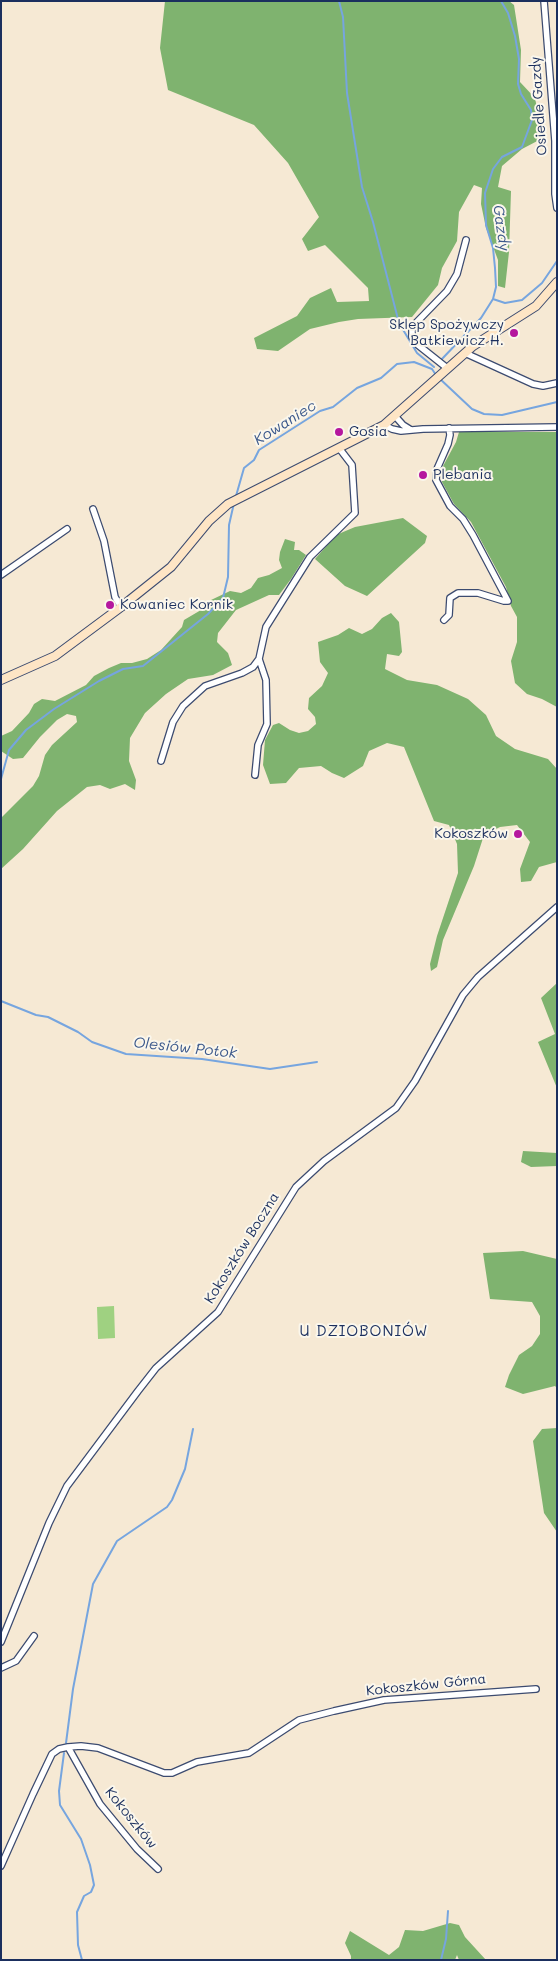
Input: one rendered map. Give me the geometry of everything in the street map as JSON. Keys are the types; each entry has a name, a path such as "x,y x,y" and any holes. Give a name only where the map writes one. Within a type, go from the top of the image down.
{"street":[{"name":"Osiedle Gazdy","path":"544,1 555,141 554,194 557,208"},
{"path":"445,368 418,345 412,337 412,327 448,291 457,274 466,240"},
{"path":"1,680 55,656 121,607 171,567 209,521 228,504 384,424 435,380 445,368 481,339 536,306 557,282"},
{"path":"465,352 533,384 543,386 557,383"},
{"path":"395,416 403,425 411,430"},
{"path":"384,424 392,429 411,430 557,427"},
{"path":"444,620 450,615 450,598 458,593 478,593 508,601 473,535 463,519 450,506 436,480 437,469 448,444 449,428"},
{"path":"161,761 173,722 183,706 205,686 253,668 259,659 266,627 285,594 310,557 355,513 352,465 339,448"},
{"path":"93,509 104,542 115,597 121,607"},
{"path":"1,575 67,529"},
{"path":"255,775 258,744 268,718 266,680 259,659"},
{"name":"Kokoszków Boczna","path":"1,1642 49,1523 67,1486 138,1391 156,1368 218,1312 296,1187 324,1161 396,1108 415,1081 463,995 478,977 557,907"},
{"path":"1,1668 16,1661 34,1636"},
{"name":"Kokoszków Górna","path":"68,1747 98,1748 164,1773 172,1773 197,1762 249,1753 299,1720 334,1711 384,1700 536,1689"},
{"path":"1,1866 52,1754 59,1748 68,1747"},
{"name":"Kokoszków","path":"68,1747 100,1804 137,1849 158,1869"}],"green space":[{"path":"165,1 509,1 514,5 521,50 520,82 535,98 543,138 522,149 502,166 498,187 511,191 509,252 505,288 498,286 498,260 486,228 481,204 482,188 474,185 459,212 457,241 442,268 438,285 412,317 358,319 339,322 310,329 278,351 257,349 254,338 297,316 310,298 331,288 337,302 369,301 368,288 325,245 308,251 302,239 319,217 288,163 254,125 168,90 160,48"},
{"path":"459,432 557,432 557,707 527,694 515,683 511,661 517,642 517,617 511,606 506,587 471,522 454,504 442,482 442,468 456,442"},
{"path":"403,518 427,536 425,543 367,596 345,586 315,559 336,535 355,527"},
{"path":"285,539 295,542 294,550 299,550 306,555 279,595 269,595 236,610 218,633 217,642 228,653 232,665 213,675 188,679 166,694 145,713 130,738 129,761 136,780 135,790 125,784 110,789 100,785 87,787 57,811 23,849 1,869 1,818 33,786 39,776 45,755 52,745 77,722 76,716 67,714 57,720 23,758 13,759 1,751 1,736 12,731 29,713 34,704 42,699 55,701 86,685 94,676 109,668 121,663 132,663 147,659 161,650 182,627 184,620 201,610 211,600 230,591 241,593 251,588 258,578 282,568 279,560"},
{"path":"391,613 399,622 402,652 399,656 387,654 385,669 407,680 437,685 468,699 486,715 496,736 515,749 548,759 557,769 557,862 539,867 531,881 521,882 520,869 530,842 517,825 500,827 484,835 474,866 443,940 437,967 431,971 430,964 437,936 458,873 457,844 449,825 434,821 404,747 387,743 369,751 363,766 344,778 321,766 299,768 286,783 270,784 263,765 265,740 273,725 279,723 299,733 308,731 316,724 315,717 308,709 309,698 322,686 328,673 320,662 318,642 338,635 349,628 362,634 372,629 382,618"},
{"path":"557,983 557,1088 538,1042 555,1034 541,998"},
{"path":"523,1151 557,1153 557,1166 531,1167 521,1162"},
{"path":"523,1251 557,1259 557,1388 555,1386 523,1394 505,1387 519,1355 532,1346 540,1334 540,1316 532,1302 490,1299 483,1253"},
{"path":"114,1306 115,1338 98,1339 97,1307"},
{"path":"557,1428 557,1532 544,1513 533,1441 542,1429"},
{"path":"450,1923 459,1925 465,1937 486,1960 459,1960 457,1955 455,1960 351,1960 345,1943 350,1931 389,1955 399,1947 405,1930 423,1931"}],"waterway":[{"path":"339,1 343,17 347,93 362,187 399,323 417,353 434,367"},
{"name":"Gazdy","path":"441,360 481,318 493,299 496,287 495,268 493,248 486,225 485,193 493,169 502,157 522,147 532,120 531,110 521,94 518,84 519,59 515,36 508,13 501,1"},
{"path":"493,299 505,303 522,300 542,283 557,261"},
{"name":"Kowaniec","path":"236,496 244,468 254,460 259,450 320,411 333,407 357,388 381,378 397,364 414,362 432,369 436,375"},
{"name":"Kowaniec","path":"439,378 472,409 484,414 502,415 557,402"},
{"name":"Kowaniec","path":"1,779 9,750 26,730 54,709 99,681 123,669 143,666 208,614 223,598 228,577 229,525 234,503"},
{"name":"Olesiów Potok","path":"1,1001 36,1015 48,1017 78,1032 92,1042 126,1054 202,1059 270,1069 317,1062"},
{"path":"66,1743 73,1689 93,1584 117,1541 167,1507 172,1500 185,1469 193,1429"},
{"path":"64,1753 59,1791 60,1805 81,1839 90,1865 94,1885 91,1892 84,1896 77,1912 78,1945 82,1960"},
{"path":"441,1960 446,1939 448,1911"}],"place":[{"name":"Sklep Spożywczy Batkiewicz H.","path":"514,333"},
{"name":"Gosia","path":"339,432"},
{"name":"Plebania","path":"423,475"},
{"name":"Kowaniec Kornik","path":"110,605"},
{"name":"Kokoszków","path":"518,834"}],"district":[{"name":"U DZIOBONIÓW","path":"364,1331"}]}
